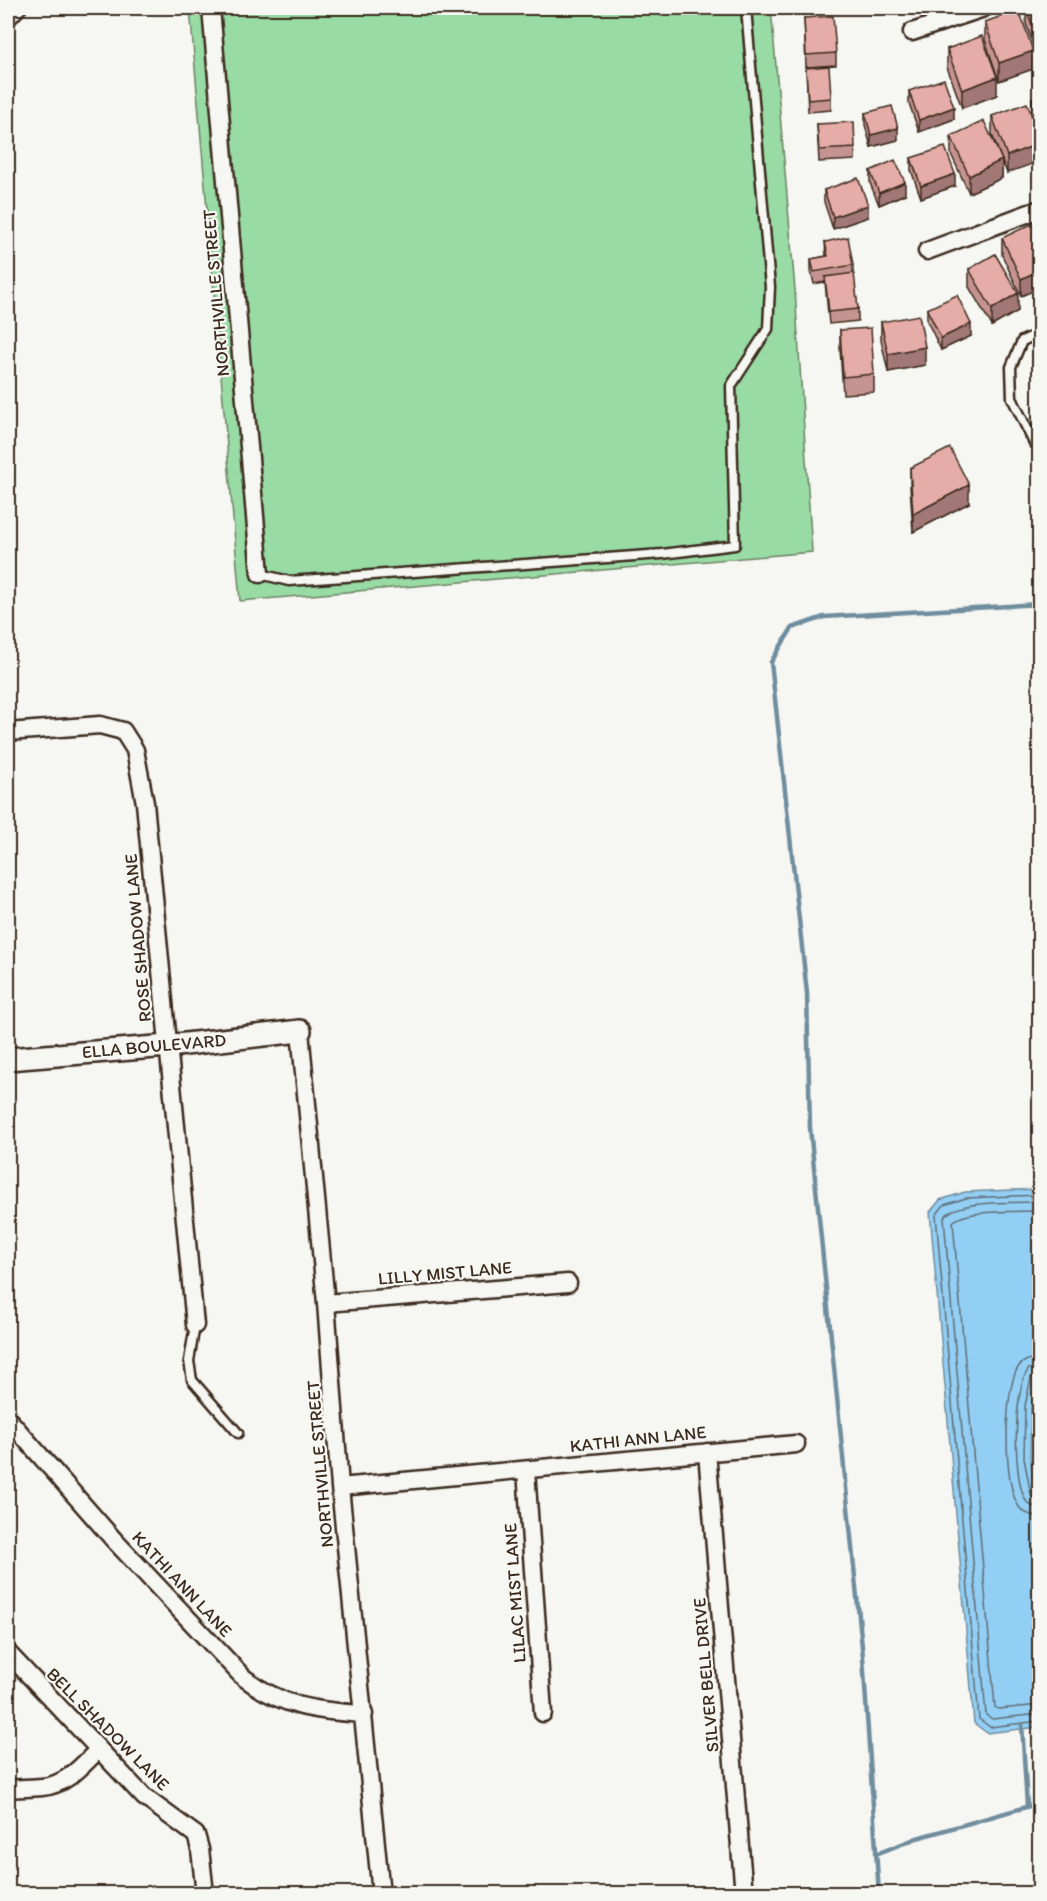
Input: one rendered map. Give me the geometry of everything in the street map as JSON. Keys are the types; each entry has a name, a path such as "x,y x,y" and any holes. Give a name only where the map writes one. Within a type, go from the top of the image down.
{"street":[{"name":"NORTHVILLE STREET","path":"211,8 260,574"},
{"path":"912,32 984,8"},
{"path":"927,251 1040,208"},
{"name":"ROSE SHADOW LANE","path":"8,732 100,725 123,731 135,750 140,770 195,1325"},
{"name":"NORTHVILLE STREET","path":"300,1031 326,1303 340,1487 381,1893"},
{"name":"ELLA BOULEVARD","path":"8,1059 168,1046 300,1031"},
{"name":"LILLY MIST LANE","path":"326,1303 568,1282"},
{"name":"KATHI ANN LANE","path":"8,1419 114,1540 243,1677 258,1689 292,1705 322,1712 364,1714"},
{"name":"KATHI ANN LANE","path":"340,1487 796,1444"},
{"name":"SILVER BELL DRIVE","path":"706,1452 744,1893"},
{"name":"LILAC MIST LANE","path":"526,1470 543,1713"},
{"name":"BELL SHADOW LANE","path":"8,1653 144,1797 196,1834 205,1893"},
{"path":"8,1789 45,1787 60,1782 74,1773 99,1750"}],"lane":[{"path":"8,23 22,8"},
{"path":"260,574 288,581 662,554 735,545 732,386 768,329 770,287 746,8"},
{"path":"1034,443 1012,398 1011,367 1022,341 1040,333"},
{"path":"195,1325 189,1361 192,1380 238,1433"}],"green space":[{"path":"190,8 771,8 795,290 812,552 240,601"}],"water":[{"path":"1039,1189 1040,1368 1031,1407 1030,1458 1040,1507 1039,1727 987,1733 974,1723 930,1212 940,1200 965,1192"}],"building":[{"path":"1026,8 1040,8 1040,46"},
{"path":"1019,10 1033,51 999,63 985,22"},
{"path":"833,16 836,53 806,55 804,18"},
{"path":"982,36 997,77 962,90 947,49"},
{"path":"829,66 831,98 808,100 806,68"},
{"path":"944,79 954,107 919,120 909,91"},
{"path":"1040,95 1040,118 1032,98"},
{"path":"1027,103 1040,137 1040,143 1007,156 992,116"},
{"path":"892,106 898,128 871,135 865,113"},
{"path":"984,121 1002,160 969,176 951,136"},
{"path":"854,122 855,148 819,150 817,124"},
{"path":"945,147 955,174 921,186 911,158"},
{"path":"895,160 905,182 879,193 870,171"},
{"path":"858,178 868,205 833,217 824,190"},
{"path":"1036,222 1040,230 1040,270 1021,279 1002,238"},
{"path":"848,237 853,265 814,272 811,259 828,256 825,242"},
{"path":"995,254 1018,293 992,309 969,269"},
{"path":"854,273 858,309 829,312 825,277"},
{"path":"957,295 971,324 941,338 927,309"},
{"path":"919,315 925,347 888,354 881,322"},
{"path":"871,328 874,374 843,377 840,330"},
{"path":"950,448 969,485 913,514 910,468"}],"waterway":[{"path":"879,1894 863,1657 810,1128 807,993 771,662 792,628 824,617 1040,604"},
{"path":"1022,1724 1027,1806"},
{"path":"876,1854 917,1838 1040,1803"}]}
